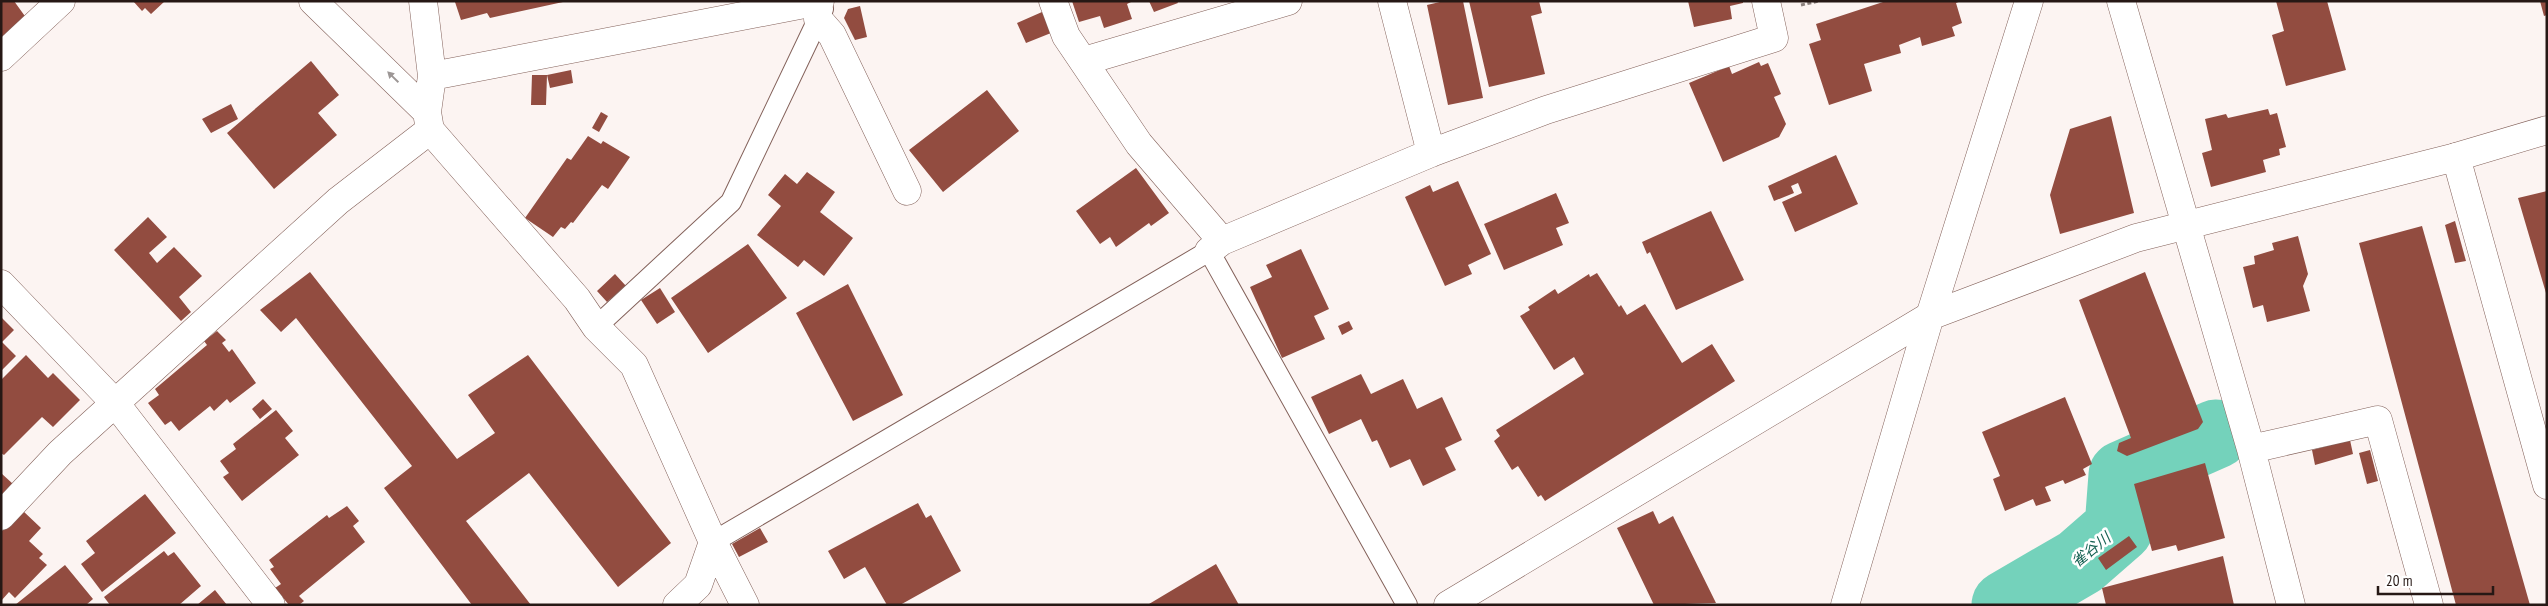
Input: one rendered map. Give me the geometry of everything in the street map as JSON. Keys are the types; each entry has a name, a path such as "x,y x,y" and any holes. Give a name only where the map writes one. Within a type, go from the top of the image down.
{"street":[{"path":"1,57 62,1"},
{"path":"313,1 428,121 577,300 596,327 634,366 713,542 745,605"},
{"path":"1,516 60,454 428,121 432,76 424,1"},
{"path":"1053,1 1066,36 1139,144 1215,246 1431,153 1546,110 1774,38 1766,1"},
{"path":"1084,62 1288,1"},
{"path":"1392,1 1431,153"},
{"path":"1846,605 1930,316 2029,1"},
{"path":"2122,1 2251,449 2291,605"},
{"path":"432,76 822,7 832,36 907,191"},
{"path":"1448,605 1930,316 2136,238 2456,157 2547,130"},
{"path":"2456,157 2547,484"},
{"path":"1,284 116,404 271,605"},
{"path":"2251,449 2378,420 2429,605"},
{"path":"677,605 698,585 713,542"}],"lane":[{"path":"596,327 731,202 822,7"},
{"path":"713,542 1215,246 1407,605"}],"building":[{"path":"1,1 14,1 27,19 1,39"},
{"path":"133,1 165,1 151,14 145,8 142,11"},
{"path":"1072,1 1133,1 1127,4 1132,19 1104,28 1100,16 1079,22"},
{"path":"1149,1 1177,1 1178,3 1154,12"},
{"path":"1444,1 1463,1 1483,98 1448,105 1427,5"},
{"path":"1469,1 1539,1 1542,13 1531,16 1545,74 1489,87"},
{"path":"1688,1 1743,1 1743,3 1730,6 1732,19 1694,27"},
{"path":"1886,1 1961,1 1956,3 1962,23 1952,27 1955,36 1922,46 1920,37 1899,45 1901,53 1864,64 1872,91 1829,105 1809,44 1821,40 1816,24"},
{"path":"2276,1 2327,1 2346,70 2286,86 2272,35 2284,31"},
{"path":"2540,1 2547,1 2547,15 2544,16"},
{"path":"455,2 563,2 490,18 487,13 461,20"},
{"path":"860,6 867,37 855,40 844,18 848,9"},
{"path":"1042,12 1051,33 1026,43 1017,23"},
{"path":"311,61 339,95 318,113 337,135 274,189 227,133"},
{"path":"1759,62 1761,66 1768,63 1781,94 1774,97 1786,124 1779,137 1723,162 1689,83 1729,66 1732,74"},
{"path":"571,70 573,83 550,88 547,75"},
{"path":"532,75 547,75 546,105 531,105"},
{"path":"987,90 1019,131 943,192 909,150"},
{"path":"231,104 238,119 211,133 202,119"},
{"path":"2268,109 2270,115 2277,113 2286,147 2279,149 2280,155 2263,160 2266,172 2211,187 2202,153 2212,150 2205,119 2226,114 2228,118"},
{"path":"601,112 608,116 599,132 592,128"},
{"path":"2111,116 2134,213 2060,234 2050,195 2070,129"},
{"path":"588,136 601,144 603,141 630,157 608,189 602,185 573,223 571,222 565,229 561,227 553,237 525,218 567,158 571,160"},
{"path":"1836,155 1858,204 1795,232 1782,202 1802,193 1798,183 1791,186 1794,193 1774,201 1768,186"},
{"path":"1136,168 1169,213 1151,226 1149,223 1116,247 1110,237 1100,244 1076,211"},
{"path":"807,172 835,192 820,212 853,238 824,276 804,260 798,267 757,235 781,206 768,195 785,174 797,184"},
{"path":"1458,181 1491,254 1468,265 1472,274 1445,286 1405,197 1430,185 1433,192"},
{"path":"2547,191 2547,293 2546,293 2518,198"},
{"path":"1556,193 1569,223 1556,228 1563,245 1504,270 1484,224"},
{"path":"1711,211 1744,280 1676,310 1650,252 1647,254 1642,242"},
{"path":"148,217 167,237 149,253 157,263 174,247 202,276 179,297 191,312 181,321 114,250"},
{"path":"2455,221 2466,261 2455,263 2445,225"},
{"path":"2422,226 2530,605 2456,605 2359,243"},
{"path":"2298,236 2308,274 2303,286 2310,311 2267,322 2263,305 2253,308 2243,267 2255,264 2254,256 2274,250 2272,243"},
{"path":"748,244 787,298 708,353 671,298"},
{"path":"1301,249 1329,309 1314,316 1325,339 1282,358 1250,287 1272,277 1266,265"},
{"path":"310,272 457,459 495,433 468,395 528,355 671,543 618,587 529,473 466,521 531,605 472,605 384,488 412,466 296,318 281,332 260,310"},
{"path":"2145,272 2203,422 2198,429 2127,456 2117,451 2119,443 2131,438 2079,300"},
{"path":"1597,273 1619,307 1621,305 1627,315 1645,304 1682,363 1712,344 1735,381 1545,501 1541,495 1538,497 1518,466 1512,470 1494,441 1500,436 1496,430 1584,374 1574,357 1554,370 1520,316 1530,310 1528,307 1555,289 1558,294 1589,274 1590,277"},
{"path":"615,274 626,286 607,302 597,291"},
{"path":"848,284 903,395 853,421 796,313"},
{"path":"660,288 675,312 657,324 641,300"},
{"path":"1,317 14,330 2,342 16,356 1,371"},
{"path":"1349,321 1353,329 1342,335 1338,326"},
{"path":"217,331 226,340 222,343 229,352 232,349 256,383 230,403 227,399 214,411 210,406 179,431 171,421 165,425 148,403 159,395 155,389 207,345 204,341"},
{"path":"26,355 48,378 53,373 80,400 53,427 42,417 4,455 1,453 1,380"},
{"path":"1361,374 1371,394 1403,379 1417,409 1442,397 1462,440 1445,448 1456,470 1423,486 1410,459 1390,468 1377,440 1372,442 1361,419 1329,434 1311,397"},
{"path":"2065,397 2092,464 2083,469 2086,475 2065,484 2063,480 2045,487 2051,501 2036,506 2033,499 2005,511 1993,479 2000,476 1982,432"},
{"path":"263,399 272,409 260,419 252,409"},
{"path":"276,410 293,431 285,438 299,455 242,501 223,477 229,473 220,461 236,449 233,444"},
{"path":"2350,440 2353,454 2315,465 2312,450"},
{"path":"2370,450 2378,481 2367,484 2359,453"},
{"path":"2205,463 2225,538 2178,551 2176,545 2152,551 2134,484"},
{"path":"1,473 13,484 1,495"},
{"path":"145,494 176,533 102,592 81,564 95,553 86,541"},
{"path":"918,503 926,518 931,515 961,571 900,605 887,605 865,567 844,579 828,551"},
{"path":"347,506 359,521 353,526 365,542 299,596 304,601 299,605 289,605 275,588 281,584 270,569 274,567 269,560 327,515 329,518"},
{"path":"22,510 41,528 29,541 43,554 39,558 47,565 15,598 9,592 1,601 1,532"},
{"path":"1653,511 1659,524 1673,516 1716,603 1654,605 1617,528"},
{"path":"760,528 768,542 739,557 732,544"},
{"path":"2129,536 2137,547 2106,570 2098,558"},
{"path":"164,551 168,556 174,552 201,586 179,605 110,605 104,597"},
{"path":"2223,556 2234,605 2106,605 2102,588"},
{"path":"1216,564 1239,605 1149,604"},
{"path":"65,565 93,599 86,605 15,605"},
{"path":"215,590 227,605 197,605"}],"waterway":[{"name":"雀谷川","path":"2006,605 2080,562 2119,528 2123,475 2216,434"}]}
